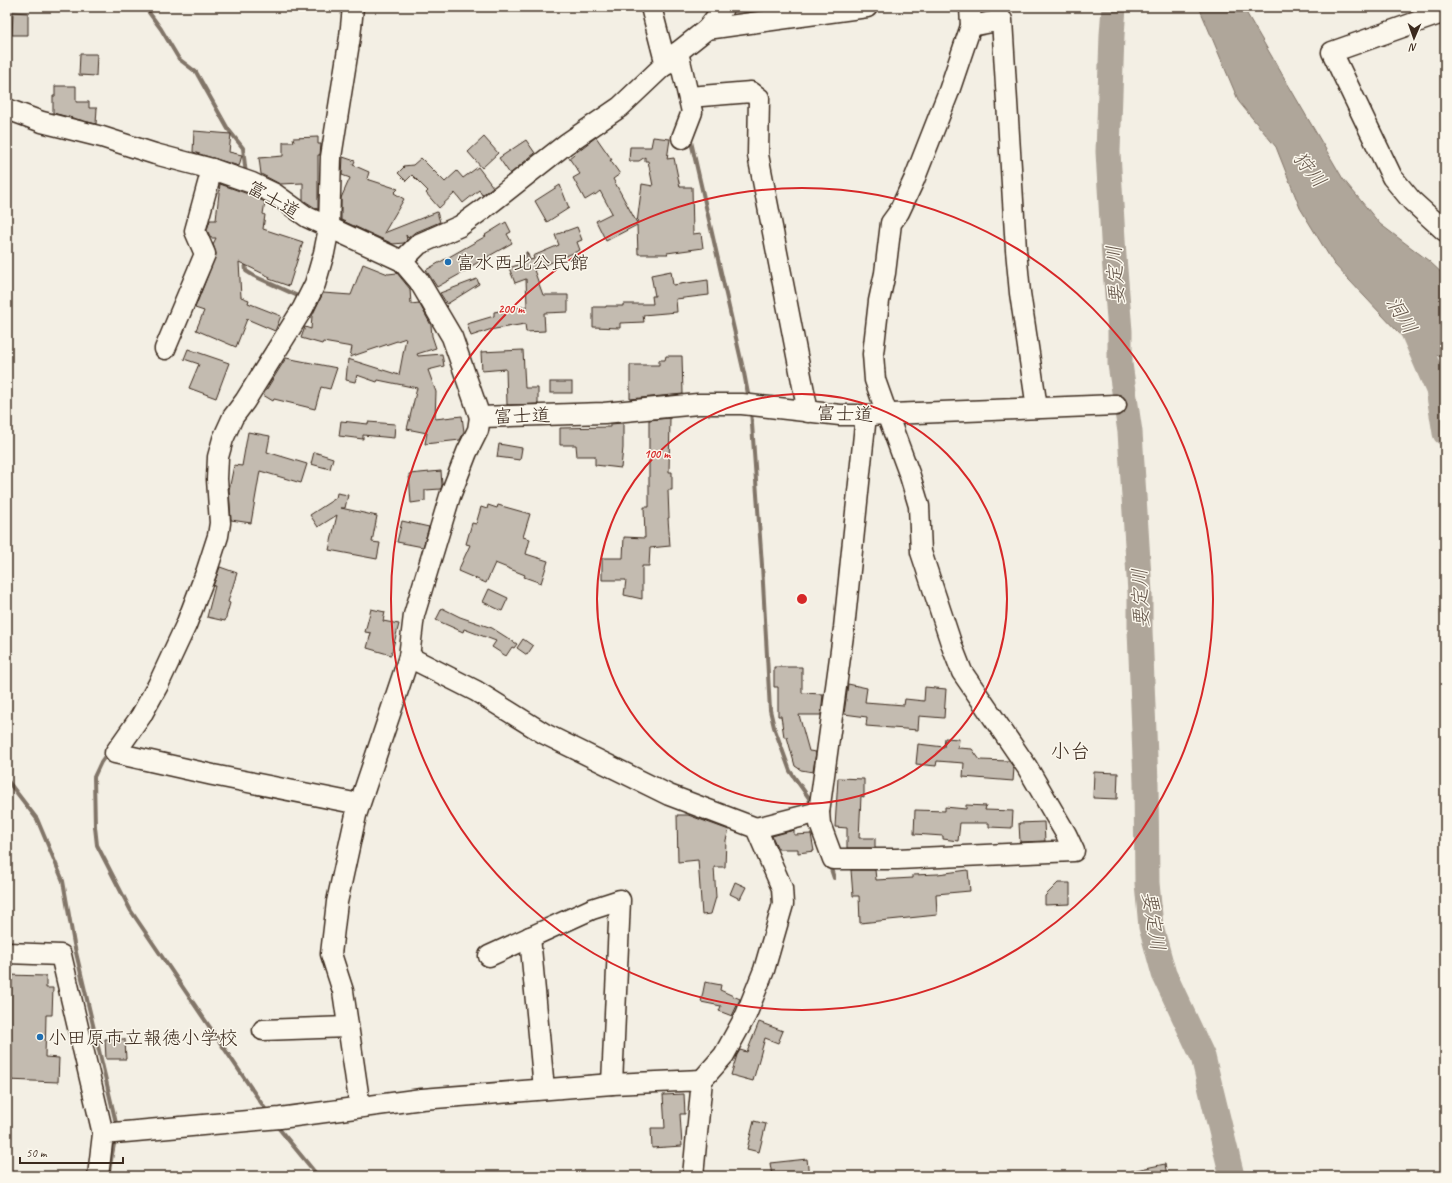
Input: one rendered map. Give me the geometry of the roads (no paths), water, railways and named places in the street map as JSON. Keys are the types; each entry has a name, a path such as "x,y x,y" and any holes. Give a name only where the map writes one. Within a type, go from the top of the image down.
{"street":[{"path":"353,7 350,37 331,157 329,228 324,253 315,284 303,308 233,417 223,439 218,457 217,479 220,523 218,536 206,573 186,625 158,685 141,716 115,753 213,775 359,804"},
{"path":"651,7 689,97 692,112 682,138"},
{"path":"402,261 420,244 460,226 566,144 620,107 672,58 707,29 724,7"},
{"path":"707,29 866,7"},
{"path":"1445,12 1332,52 1392,177 1412,201 1445,231"},
{"path":"866,415 844,628 819,812 820,824 833,859 897,859 1074,851 1066,834 1027,767 962,672 948,635 921,552 919,506 910,476 875,380 873,354 879,301 885,273 891,223 899,212 914,180 949,91 970,17 1002,20 1020,292 1037,408"},
{"path":"689,97 751,92 759,98 758,155 808,412"},
{"name":"富士道","path":"7,109 42,122 102,137 155,154 212,169 245,181 275,194 307,218 402,261 420,281 452,337 480,417 604,413 698,404 742,404 840,415 1116,405"},
{"path":"164,349 205,254 195,231 212,169"},
{"path":"360,1107 343,992 331,954 337,902 359,804 409,657 414,615 450,496 467,452 478,430 480,417"},
{"path":"409,657 476,691 545,734 669,795 756,828 819,812"},
{"path":"693,1176 702,1080 724,1055 746,1015 764,970 783,904 782,888 756,828"},
{"path":"489,956 592,910 620,900 612,1084"},
{"path":"530,937 544,1089"},
{"path":"7,954 61,955 102,1134 98,1176"},
{"path":"263,1030 348,1027"},
{"path":"102,1134 272,1118 422,1099 612,1084 702,1080"}],"water":[{"path":"1113,7 1117,7 1112,35"},
{"name":"狩川","path":"1199,7 1243,7 1343,179 1380,224 1429,261 1445,276 1445,358 1413,348 1334,264 1300,208 1276,147 1239,102"}],"waterway":[{"path":"145,7 161,29 179,59 196,72 228,129 243,148 246,175"},
{"name":"要定川","path":"1114,7 1108,152 1120,331 1120,364 1130,432 1140,593 1146,783 1147,883 1151,927 1164,974 1203,1057 1232,1176"},
{"path":"690,137 749,399"},
{"path":"245,261 246,271 300,298"},
{"name":"洞川","path":"1407,321 1438,390 1445,433"},
{"path":"751,410 770,710 774,727 790,771 809,798 811,807"},
{"path":"108,752 101,762 94,777 95,827 97,845 131,911 268,1113"},
{"path":"7,780 37,819 63,881 74,944 116,1128"},
{"path":"829,863 834,878"},
{"path":"276,1125 318,1176"},
{"path":"108,1176 115,1139"}],"place":[{"name":"富水西北公民館","path":"448,262"},
{"name":"小田原市立報徳小学校","path":"40,1037"}],"district":[{"name":"小台","path":"1070,751"}]}
